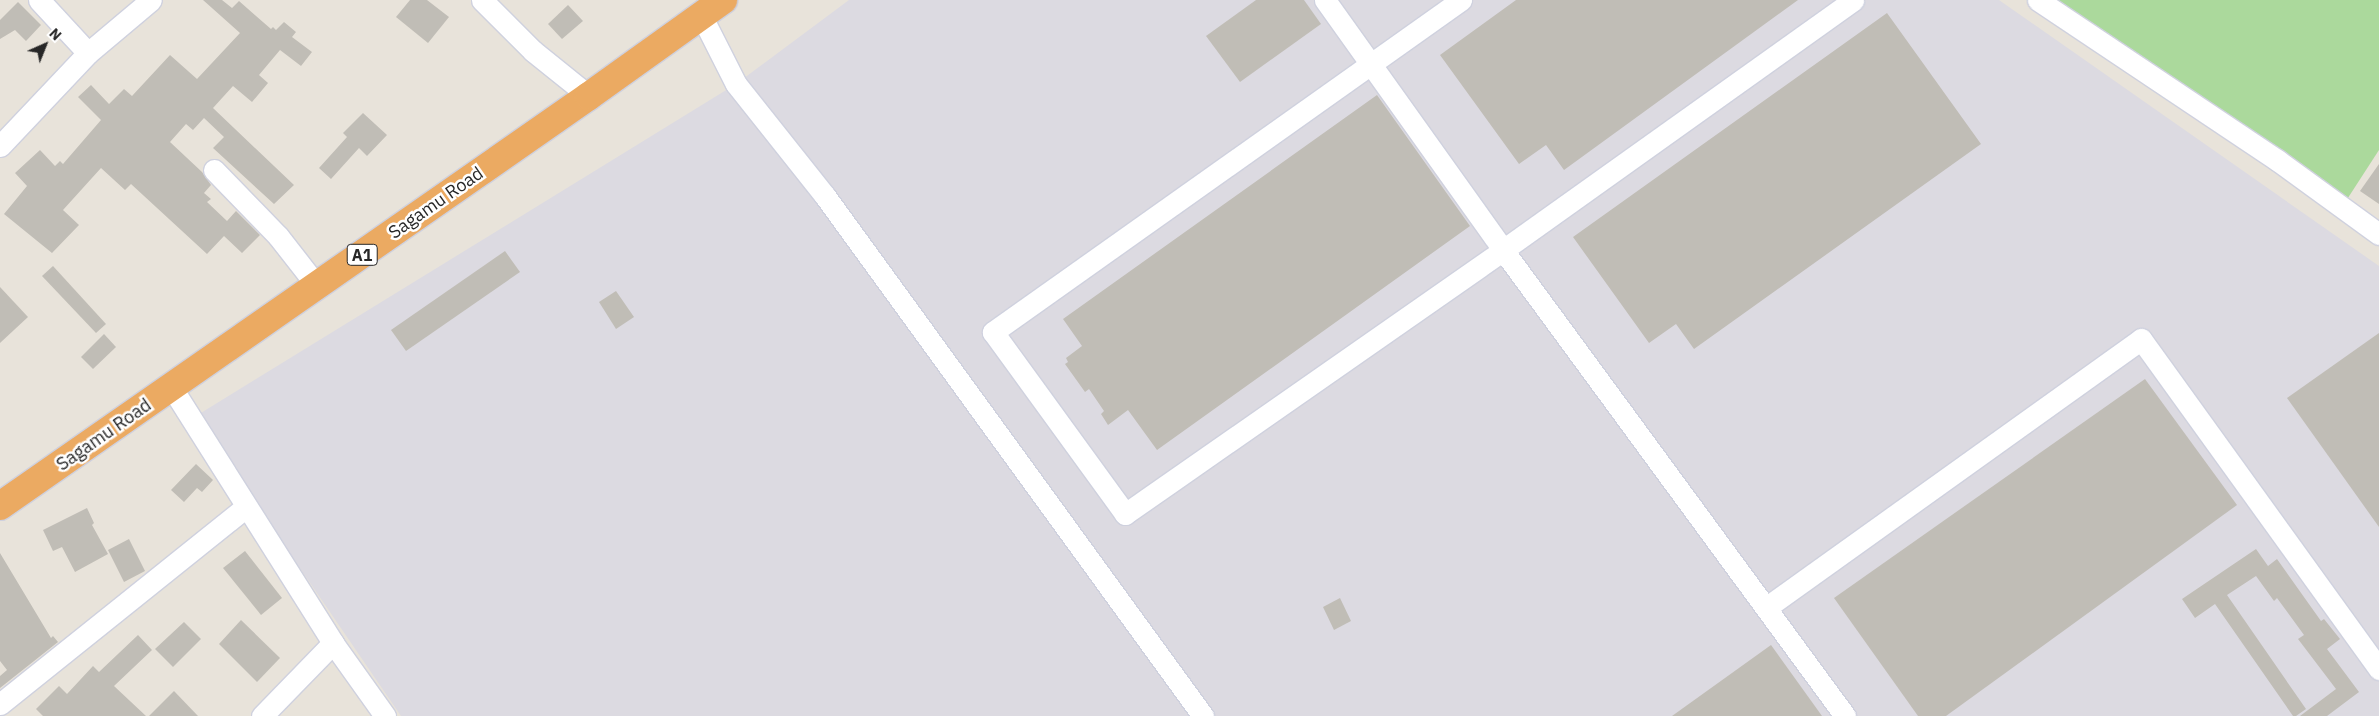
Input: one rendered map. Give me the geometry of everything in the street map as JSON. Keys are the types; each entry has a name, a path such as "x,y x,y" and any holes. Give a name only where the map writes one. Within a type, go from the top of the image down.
{"highway":[{"name":"Sagamu Road","path":"0,506 172,388 712,8"}],"street":[{"path":"39,0 88,53"},
{"path":"0,146 88,53 150,0"},
{"path":"482,0 533,51 589,96"},
{"path":"1325,0 1370,66 1503,250 1767,607 1845,716"},
{"path":"1461,0 993,332 1125,514 1503,250 1853,0"},
{"path":"2038,0 2277,160 2379,234"},
{"path":"712,8 736,84 825,196 1202,716"},
{"path":"214,170 278,236 317,286"},
{"path":"1767,607 2141,339 2379,669"},
{"path":"172,388 333,643 385,716"},
{"path":"0,704 246,507"},
{"path":"262,716 333,643"}],"shaded area":[{"path":"849,0 1999,0 2379,266 2379,716 401,716 196,416 736,84"}],"green space":[{"path":"2056,0 2379,0 2379,150 2344,204"}],"building":[{"path":"203,0 222,0 232,8 239,1 271,29 273,27 276,30 284,22 296,32 292,37 312,52 301,66 280,50 259,75 268,83 252,102 233,86 213,108 294,185 274,204 213,148 224,137 204,118 193,130 186,124 170,142 202,172 211,185 204,193 211,199 207,202 227,221 236,211 260,235 242,253 224,236 207,254 131,184 125,190 101,168 63,210 79,225 52,253 4,214 27,186 15,173 40,150 55,166 60,161 63,164 101,120 78,97 91,85 109,104 124,89 132,96 170,55 197,79 240,33"},
{"path":"410,0 427,0 449,17 428,43 396,17"},
{"path":"1256,0 1304,0 1321,24 1240,82 1206,36"},
{"path":"1516,0 1798,0 1564,170 1546,145 1519,164 1440,55"},
{"path":"18,2 41,25 26,41 15,30 0,39 0,20"},
{"path":"568,5 583,21 562,39 548,24"},
{"path":"1887,13 1981,144 1694,349 1676,324 1649,343 1573,237"},
{"path":"1377,95 1470,226 1157,450 1128,410 1108,425 1101,414 1104,411 1089,389 1085,392 1065,364 1068,362 1066,358 1082,346 1063,319"},
{"path":"363,113 387,135 367,156 359,148 331,179 319,168 347,137 343,133"},
{"path":"2379,164 2379,204 2360,191"},
{"path":"505,251 520,272 406,351 391,330"},
{"path":"53,266 106,324 96,333 42,276"},
{"path":"0,287 28,317 0,343"},
{"path":"616,291 634,317 616,329 599,302"},
{"path":"2379,333 2379,527 2287,398"},
{"path":"104,334 116,347 93,369 81,357"},
{"path":"2145,379 2237,505 1946,716 1918,716 1834,598"},
{"path":"196,464 213,480 202,492 197,488 184,502 171,490"},
{"path":"87,508 94,523 92,525 108,554 75,572 62,547 53,551 43,530"},
{"path":"129,539 145,571 124,582 108,550"},
{"path":"2256,549 2268,566 2277,559 2321,621 2324,619 2340,639 2327,649 2359,692 2327,716 2300,716 2336,689 2298,639 2304,635 2277,598 2274,601 2256,576 2227,595 2306,709 2296,716 2293,716 2215,604 2195,618 2182,599"},
{"path":"245,551 282,598 261,615 223,568"},
{"path":"0,553 51,638 53,636 58,642 0,688 0,676 7,670 0,661"},
{"path":"1340,598 1351,621 1334,630 1323,607"},
{"path":"241,620 280,658 257,682 219,644"},
{"path":"184,622 201,639 173,667 155,649"},
{"path":"138,635 152,650 114,686 146,716 43,716 36,709 59,686 67,694 93,666 99,672"},
{"path":"1771,645 1822,716 1672,716"},
{"path":"174,691 198,716 149,716"}]}
